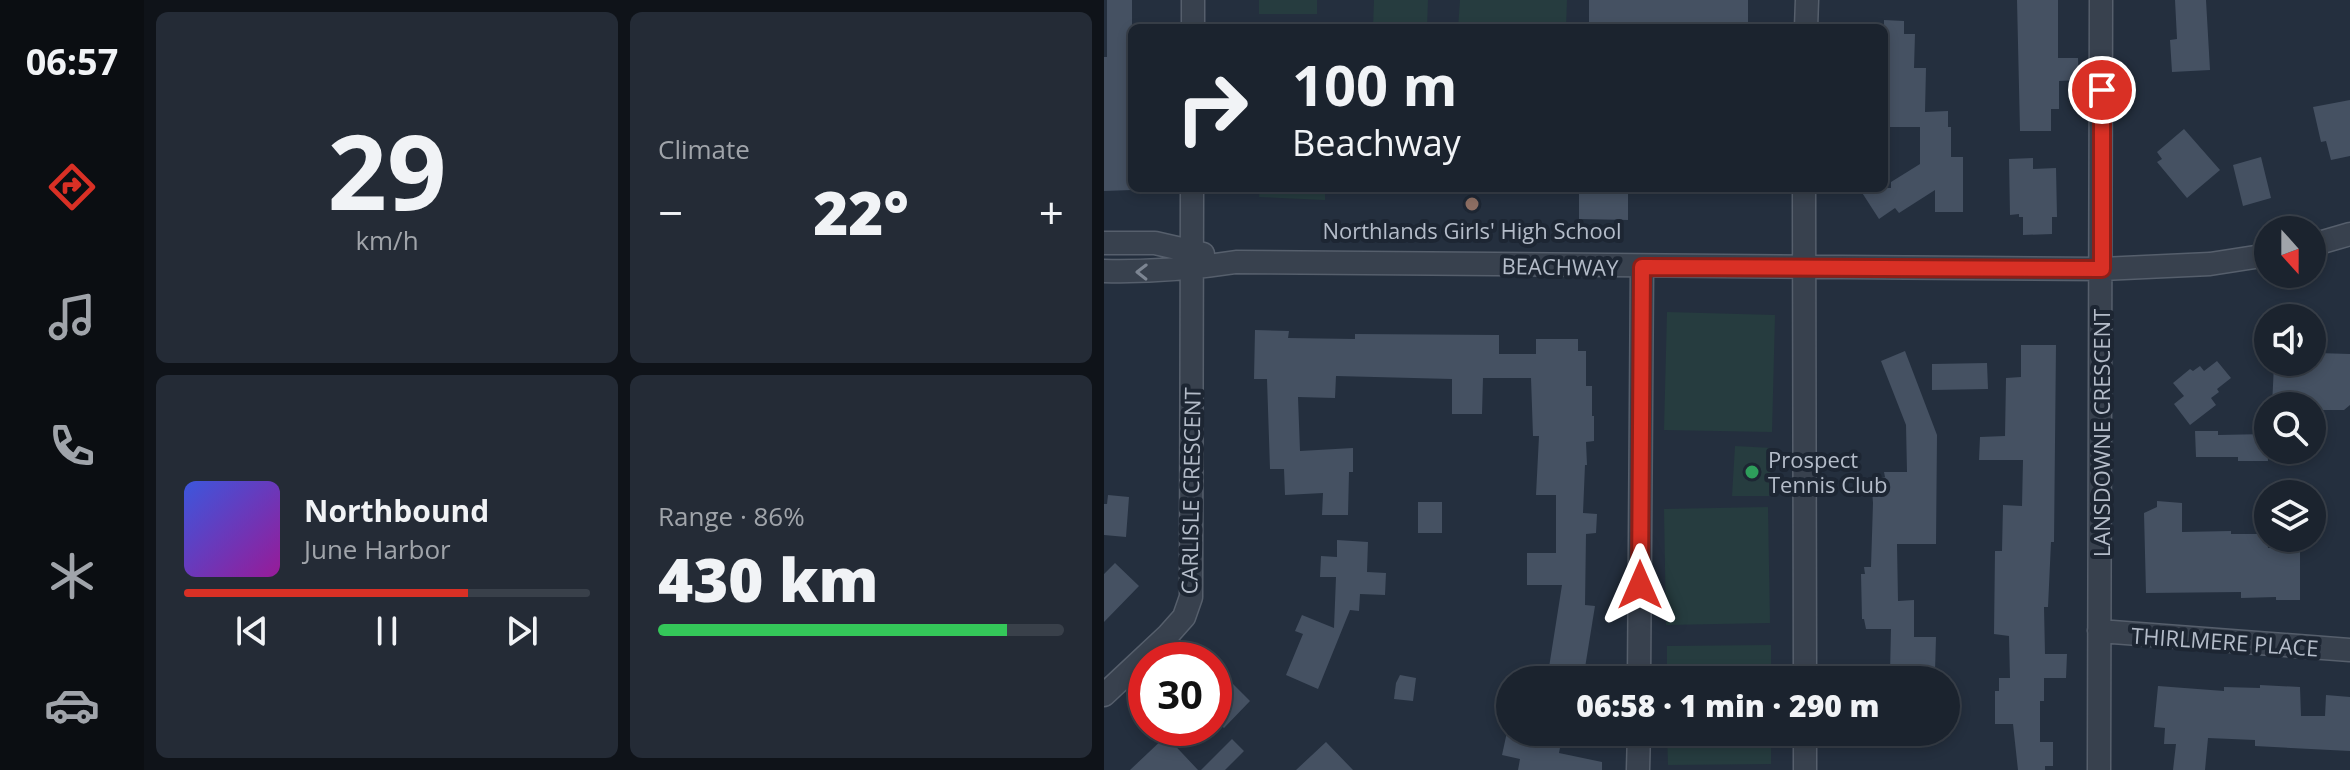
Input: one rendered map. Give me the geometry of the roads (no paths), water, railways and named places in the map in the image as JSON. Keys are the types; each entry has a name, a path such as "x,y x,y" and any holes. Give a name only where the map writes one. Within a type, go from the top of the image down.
{"street":[{"path":"1193,0 1193,24"},
{"path":"1806,24 1807,0"},
{"name":"LANSDOWNE CRESCENT","path":"2099,770 2101,0"},
{"name":"CARLISLE CRESCENT","path":"1104,695 1184,617 1191,597 1192,192"},
{"path":"1804,192 1805,666"},
{"path":"2326,241 2350,234"},
{"name":"BEACHWAY","path":"1104,243 1155,243 1191,260"},
{"name":"BEACHWAY","path":"1104,271 1154,272 1191,260 1642,267 2102,269 2210,264 2254,257"},
{"path":"1639,666 1642,267"},
{"name":"THIRLMERE PLACE","path":"2099,631 2350,650"},
{"path":"1638,770 1639,746"},
{"path":"1805,746 1805,770"}],"place":[{"name":"Northlands Girls' High School","path":"1472,204"},
{"name":"Prospect Tennis Club","path":"1752,472"}]}
